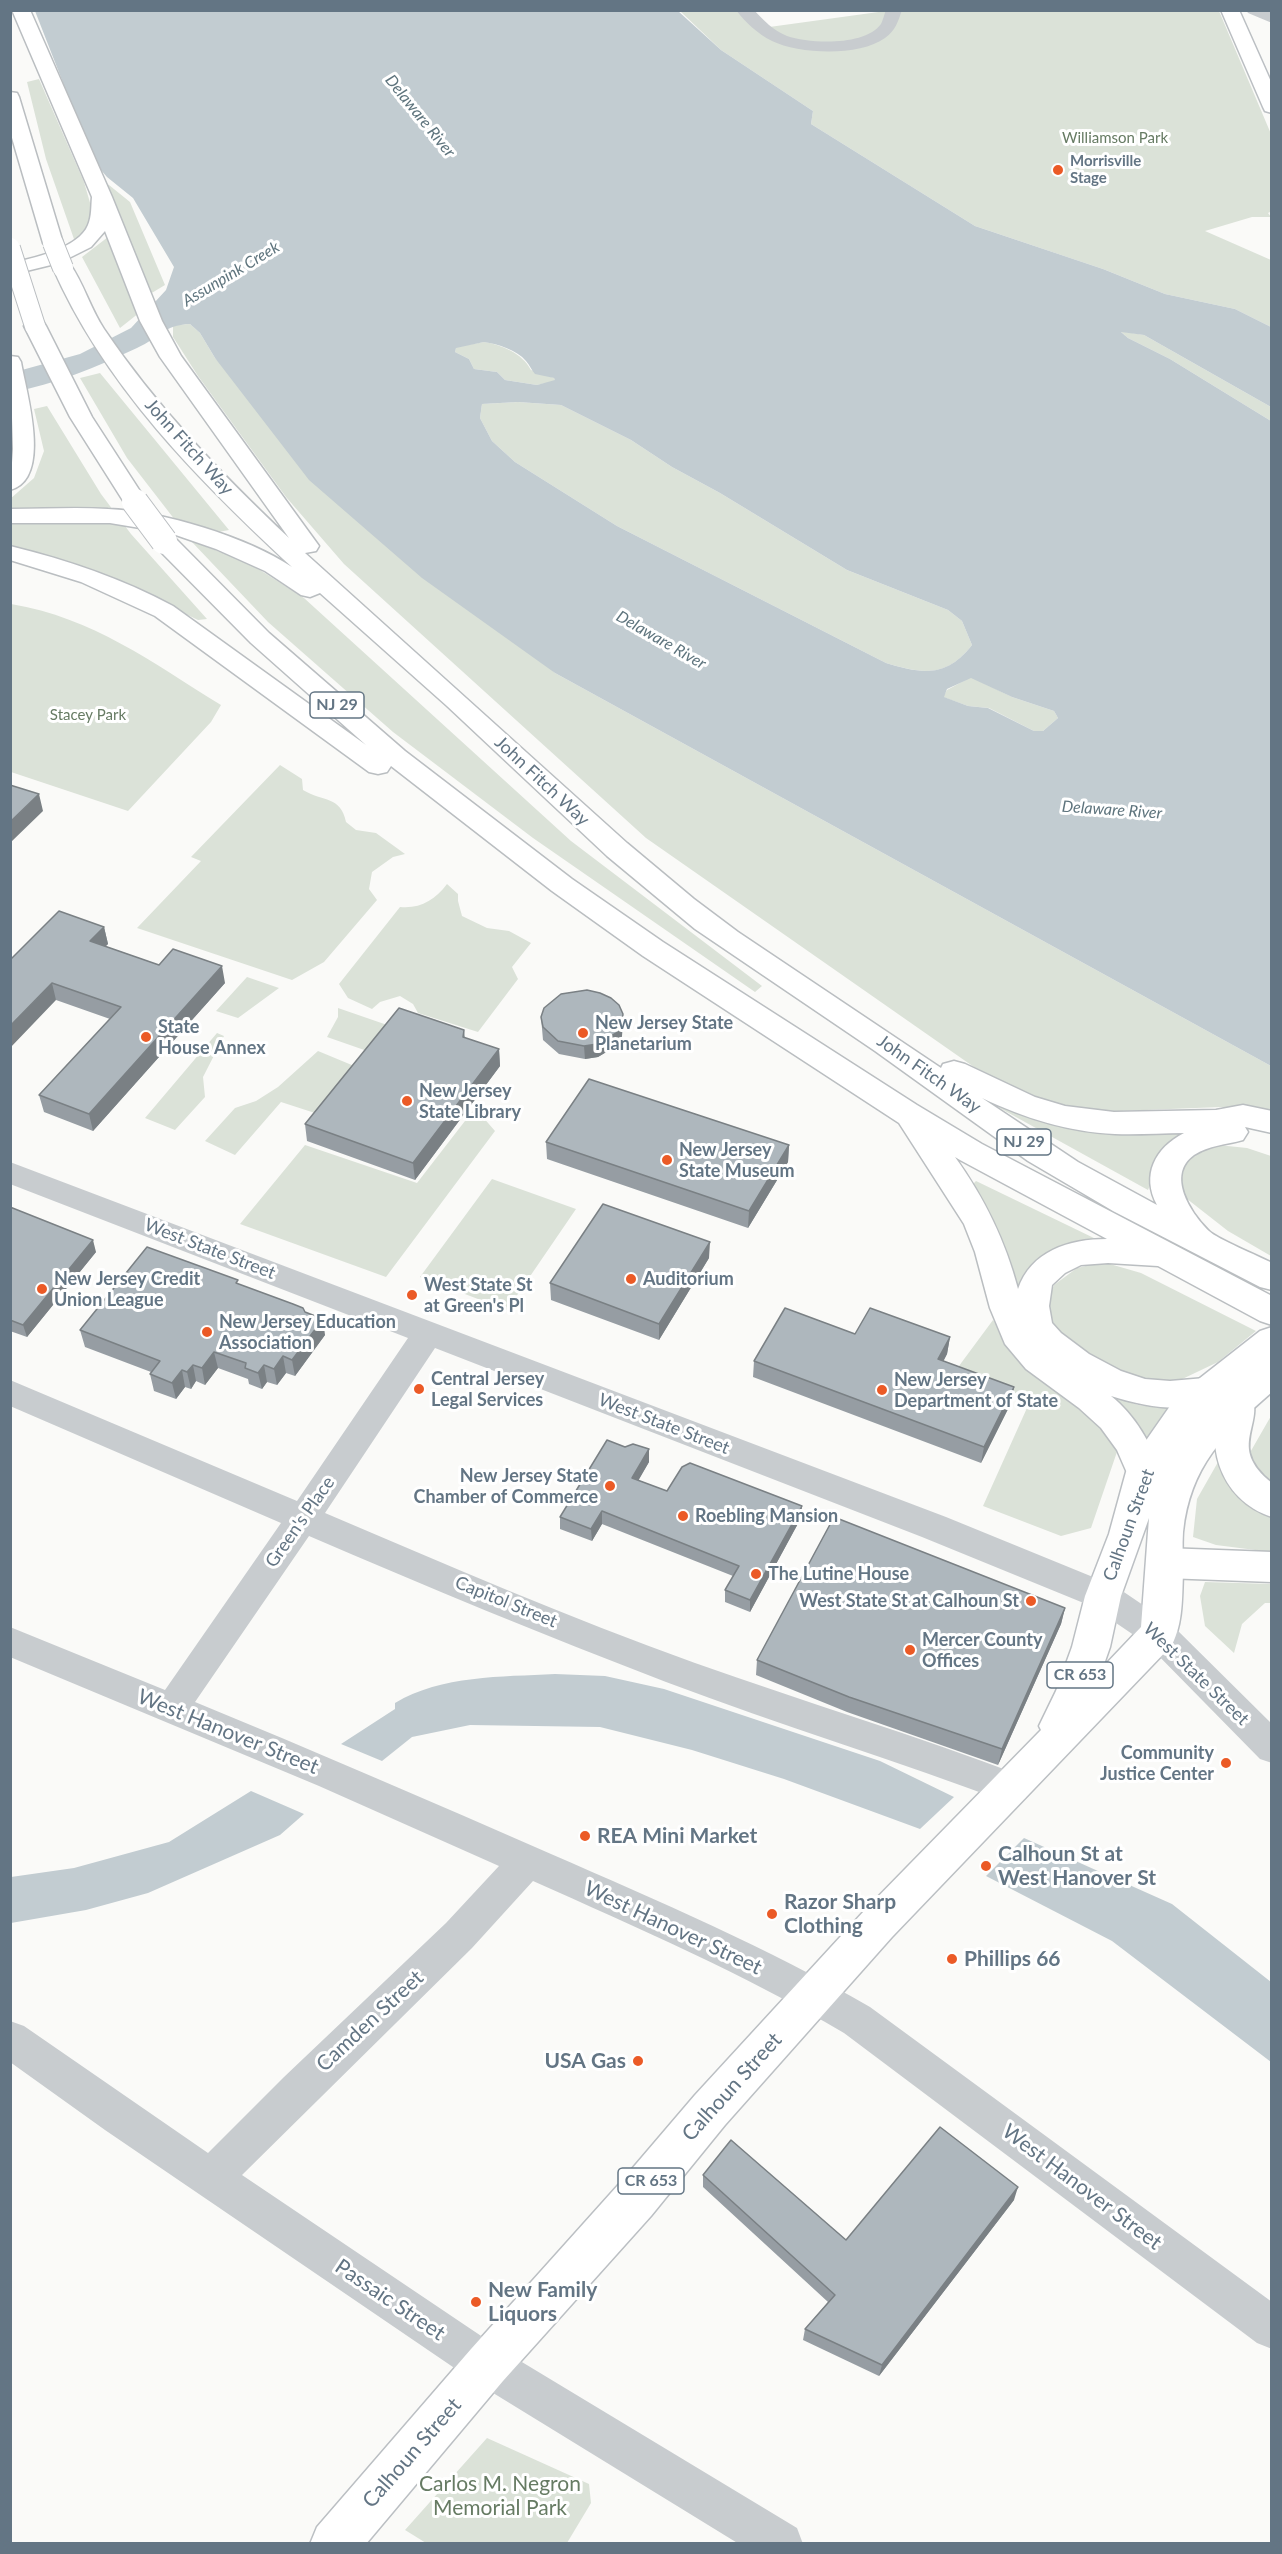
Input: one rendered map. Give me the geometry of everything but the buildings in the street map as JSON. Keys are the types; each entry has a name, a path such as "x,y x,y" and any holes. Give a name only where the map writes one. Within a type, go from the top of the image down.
{"main road":[{"path":"21,10 102,197 151,321 171,357 350,607"},
{"path":"1230,10 1272,107"},
{"name":"John Fitch Way","path":"10,97 53,243 84,313 137,388 232,496 350,607 563,801 688,909 864,1029 1039,1153 1161,1222 1272,1278"},
{"path":"10,268 51,259 76,248 98,226 102,197"},
{"name":"NJ 29","path":"10,248 34,326 44,348 93,440 164,542 260,638 396,758 522,855 653,949 906,1113 971,1152 1272,1312"},
{"path":"10,483 21,469 24,449 11,363"},
{"path":"10,516 110,516 158,523 197,534 273,566 328,602 419,668"},
{"path":"10,553 52,563 94,578 164,610 377,765 522,855"},
{"path":"864,1029 1024,1105 1065,1117 1114,1123 1216,1121 1243,1116 1272,1122"},
{"path":"906,1113 949,1173 976,1217 994,1258 1011,1320 1024,1345 1049,1368 1116,1419 1128,1435 1144,1472"},
{"path":"1196,1238 1166,1191 1166,1171 1175,1154 1192,1141 1210,1134 1242,1132 1272,1139"},
{"path":"1164,1256 1089,1252 1064,1258 1044,1272 1036,1282 1031,1301 1034,1320 1039,1330 1055,1347 1083,1366 1112,1381 1137,1390 1165,1395 1222,1397 1230,1447 1236,1467 1246,1483 1272,1503"},
{"name":"Calhoun Street","path":"334,2544 486,2365 635,2200 710,2110 814,1995 1046,1749 1159,1634 1164,1604 1165,1532 1174,1490 1191,1451 1212,1424 1222,1397 1266,1355"},
{"name":"Calhoun Street","path":"1046,1749 1074,1693 1091,1647 1103,1596 1127,1534 1144,1472 1189,1406 1222,1397"},
{"path":"1165,1563 1272,1567"}],"street":[{"path":"744,10 769,33 792,42 828,46 855,44 884,30 893,18 894,10"},
{"path":"1254,10 1272,18"},
{"name":"West State Street","path":"10,1172 934,1527 1103,1596 1159,1634 1272,1748"},
{"name":"Green's Place","path":"171,1709 428,1333"},
{"name":"Capitol Street","path":"10,1392 406,1562 676,1671 915,1752 999,1800"},
{"name":"West Hanover Street","path":"10,1641 345,1781 687,1931 814,1995 857,2020 1272,2328"},
{"name":"Camden Street","path":"212,2178 278,2108 434,1961 503,1891 526,1861"},
{"name":"Passaic Street","path":"10,2039 486,2365 781,2544"}],"green space":[{"name":"Williamson Park","path":"893,10 1219,11 1271,134 1272,211 1268,213 1271,217 1252,217 1205,231 1271,260 1271,327 1235,309 1165,294 1103,269 975,226 811,124 813,111 721,50 680,11 744,11 762,28"},
{"path":"39,79 84,182 95,220 75,242 46,159 27,82"},
{"path":"104,181 130,202 165,285 150,294"},
{"path":"108,237 139,313 120,328 82,257"},
{"path":"190,324 200,333 215,358 555,673 1271,1066 1271,1117 1221,1107 1069,1113 994,1081 646,838 344,564 286,497 198,376 173,337 173,325"},
{"path":"1120,331 1144,335 1271,407 1271,421 1170,359 1128,338"},
{"path":"484,342 498,345 517,354 531,370 554,378 556,381 537,385 505,380 497,372 474,369 469,359 455,352 456,347"},
{"path":"100,373 229,530 213,533 175,520 127,458 80,378"},
{"path":"518,402 561,405 631,440 672,467 720,493 847,570 948,610 962,621 972,645 953,663 934,670 923,671 886,663 617,526 515,462 492,441 480,418 482,404"},
{"path":"47,406 101,494 131,534 207,619 198,620 119,582 11,548 10,499 34,478 44,451 34,409"},
{"path":"191,541 249,563 304,598 571,841 762,986 755,992 533,838 393,732 268,622"},
{"name":"Stacey Park","path":"11,604 69,620 95,631 146,658 221,705 211,722 128,811 11,772"},
{"path":"971,677 1012,697 1054,711 1058,718 1043,731 1034,731 989,708 968,706 943,697 947,690"},
{"path":"280,765 302,779 303,790 330,801 340,808 346,822 356,830 376,833 405,854 393,857 372,872 369,889 377,900 324,962 292,980 137,928 201,861 191,857"},
{"path":"447,884 458,894 462,916 487,928 509,931 531,943 512,967 518,979 478,1032 418,1013 413,1004 400,996 380,1002 372,1009 348,998 339,984 400,907 427,902"},
{"path":"247,977 279,988 238,1018 216,1011"},
{"path":"338,1008 393,1027 370,1052 327,1037 338,1017"},
{"path":"217,1033 224,1036 203,1077 205,1097 175,1130 145,1118"},
{"path":"318,1051 359,1068 321,1115 281,1102 235,1155 205,1141 235,1108 256,1101 278,1087"},
{"path":"996,1106 1034,1118 1205,1128 1161,1159 1148,1190"},
{"path":"475,1108 495,1131 386,1277 240,1224 305,1145 417,1183"},
{"path":"1218,1145 1247,1148 1271,1156 1271,1256 1228,1231 1182,1195 1179,1174 1189,1156"},
{"path":"492,1179 576,1209 507,1310 420,1277"},
{"path":"976,1181 1096,1239 1098,1246 1069,1248 1039,1259 1021,1294 1006,1253 973,1184"},
{"path":"1103,1262 1141,1273 1256,1331 1218,1362 1176,1382 1125,1379 1054,1333 1046,1307 1054,1285 1077,1268"},
{"path":"993,1320 1001,1331 1090,1415 1119,1446 1091,1528 1061,1536 983,1506 1031,1399 956,1370"},
{"path":"1103,1393 1138,1405 1171,1409 1148,1445"},
{"path":"1271,1416 1271,1486 1252,1469 1248,1456"},
{"path":"1222,1455 1228,1484 1260,1511 1271,1515 1271,1552 1216,1545 1193,1537 1197,1499"},
{"path":"1205,1582 1271,1584 1271,1603 1265,1603 1242,1624 1234,1653 1205,1626 1200,1596"},
{"name":"Carlos M. Negron Memorial Park","path":"487,2438 589,2484 591,2503 567,2543 426,2543 405,2530"}],"water":[{"path":"35,11 678,11 721,50 813,111 811,124 975,226 1103,269 1165,294 1235,309 1271,327 1271,407 1144,335 1121,332 1271,421 1271,1066 555,673 422,578 309,480 215,358 200,333 190,324 167,329 137,348 75,374 43,385 11,392 11,373 80,354 131,328 166,290 174,267 133,198 107,177 94,162","holes":["484,342 512,351 522,357 535,374 555,380 537,385 505,380 497,372 474,369 469,359 455,352 456,348","518,402 561,405 631,440 672,467 720,493 847,570 948,610 962,621 972,645 962,656 943,668 923,671 886,663 617,526 515,462 492,441 480,418 482,404","971,678 1012,697 1054,711 1058,718 1043,731 1034,731 988,708 968,706 944,697 947,689"]},
{"path":"555,1674 605,1676 664,1689 880,1761 954,1797 920,1829 784,1779 692,1750 600,1727 470,1725 412,1737 382,1761 341,1744 395,1709 395,1703 432,1687 472,1679"},
{"path":"251,1791 304,1814 280,1835 148,1893 86,1910 11,1923 11,1877 74,1868 169,1842"},
{"path":"1024,1838 1172,1904 1271,1982 1271,2062 1112,1941 986,1876"}],"place":[{"name":"Morrisville Stage","path":"1058,170"},
{"name":"New Jersey State Planetarium","path":"583,1033"},
{"name":"State House Annex","path":"146,1037"},
{"name":"New Jersey State Library","path":"407,1101"},
{"name":"New Jersey State Museum","path":"667,1160"},
{"name":"Auditorium","path":"631,1279"},
{"name":"New Jersey Credit Union League","path":"42,1289"},
{"name":"West State St at Green's Pl","path":"412,1295"},
{"name":"New Jersey Education Association","path":"207,1332"},
{"name":"Central Jersey Legal Services","path":"419,1389"},
{"name":"New Jersey Department of State","path":"882,1390"},
{"name":"New Jersey State Chamber of Commerce","path":"610,1486"},
{"name":"Roebling Mansion","path":"683,1516"},
{"name":"The Lutine House","path":"756,1574"},
{"name":"West State St at Calhoun St","path":"1031,1601"},
{"name":"Mercer County Offices","path":"910,1650"},
{"name":"Community Justice Center","path":"1226,1763"},
{"name":"REA Mini Market","path":"585,1836"},
{"name":"Calhoun St at West Hanover St","path":"986,1866"},
{"name":"Razor Sharp Clothing","path":"772,1914"},
{"name":"Phillips 66","path":"952,1959"},
{"name":"USA Gas","path":"638,2061"},
{"name":"New Family Liquors","path":"476,2302"}],"water label":[{"name":"Delaware River","path":"420,116"},
{"name":"Assunpink Creek","path":"231,274"},
{"name":"Delaware River","path":"661,640"},
{"name":"Delaware River","path":"1112,810"}]}
